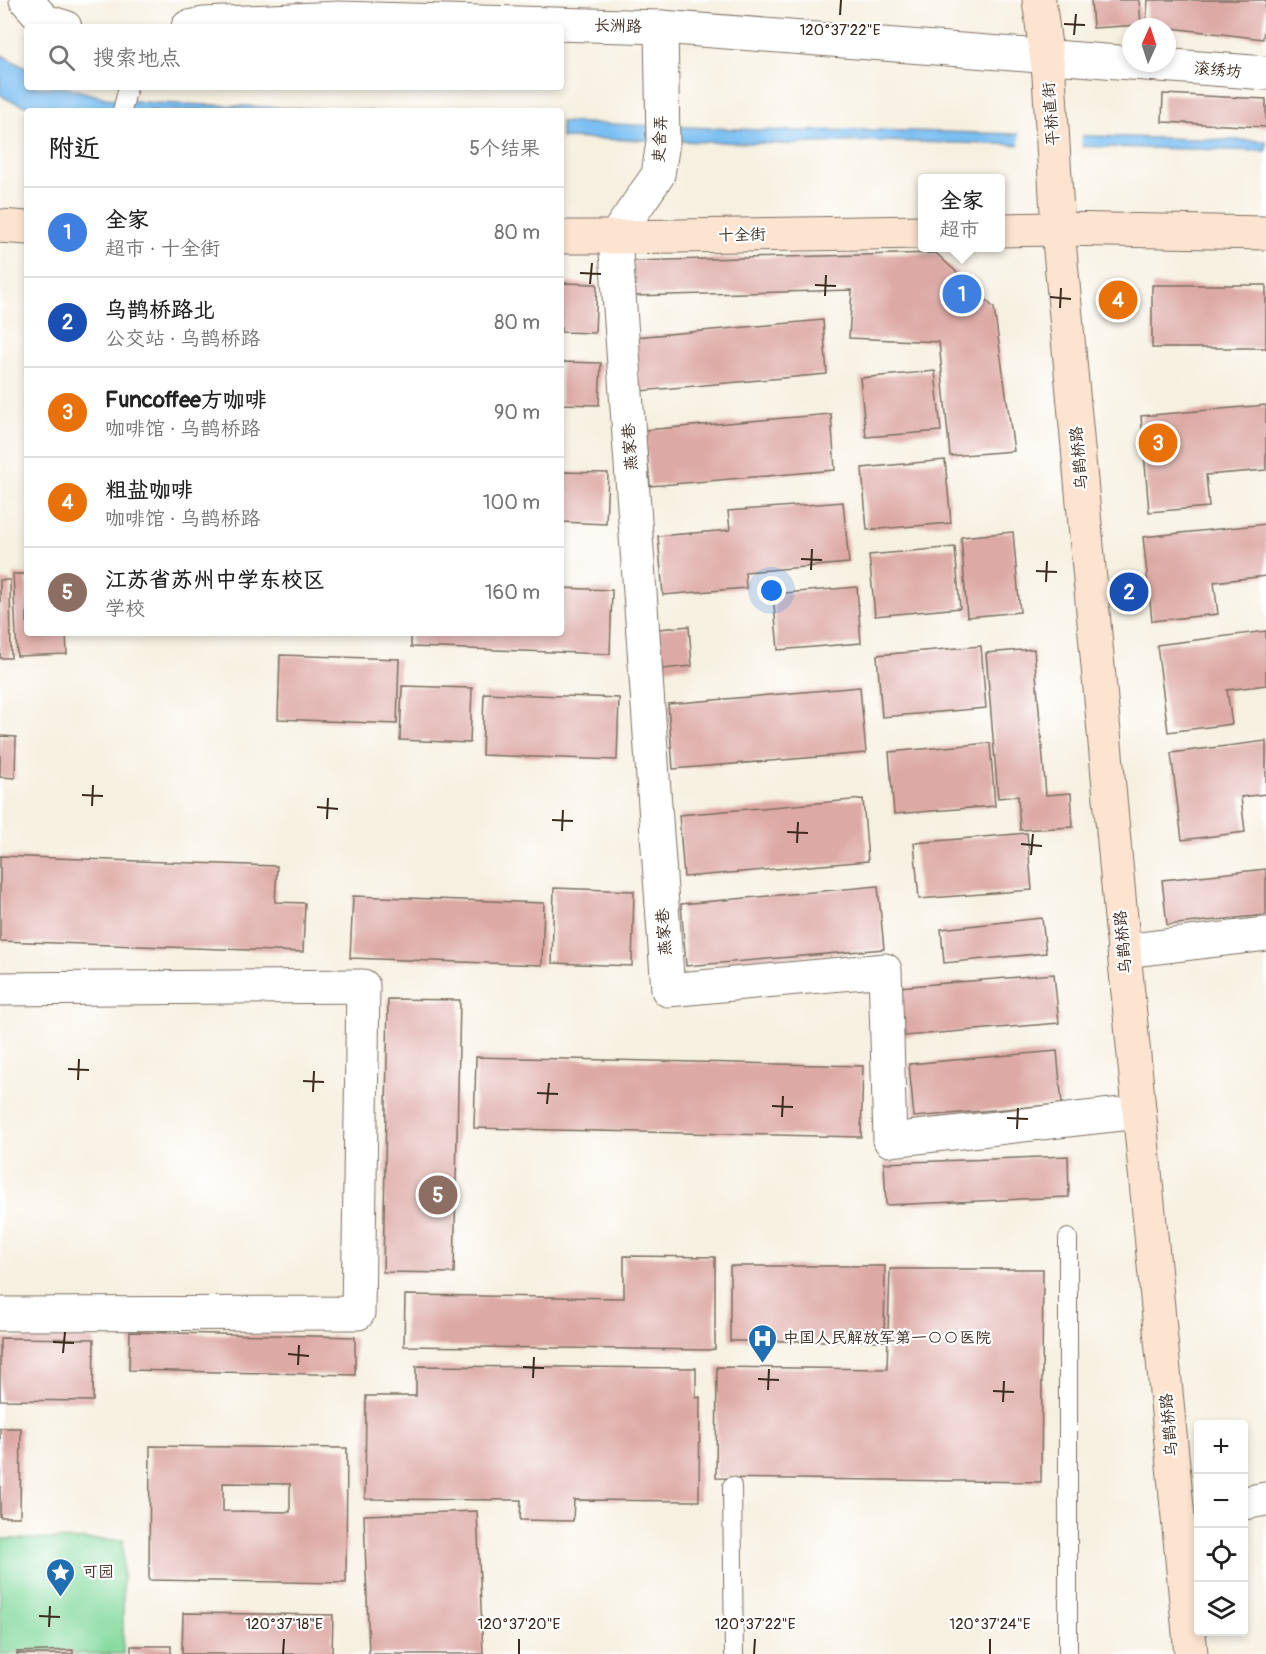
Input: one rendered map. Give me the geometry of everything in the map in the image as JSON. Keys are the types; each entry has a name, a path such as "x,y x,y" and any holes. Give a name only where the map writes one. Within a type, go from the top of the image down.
{"street":[{"path":"26,0 45,21 54,24"},
{"name":"平桥直街","path":"1038,0 1048,66 1058,229"},
{"name":"长洲路","path":"204,24 338,18 554,24"},
{"name":"长洲路","path":"564,24 662,27 1048,66"},
{"name":"吏舍弄","path":"615,237 658,176 663,142 662,27"},
{"name":"滚绣坊","path":"1048,66 1122,63"},
{"name":"滚绣坊","path":"1176,67 1266,74"},
{"path":"0,226 24,228"},
{"name":"乌鹊桥路","path":"1058,229 1139,1112 1188,1511 1191,1654"},
{"path":"1005,230 1266,233"},
{"name":"十全街","path":"564,237 918,232"},
{"name":"燕家巷","path":"615,237 668,990 885,970 890,1140 1139,1112"},
{"path":"1124,951 1266,934"},
{"path":"0,989 363,986 358,1313 0,1314"},
{"path":"1248,1502 1266,1499"}],"lane":[{"path":"123,108 127,90"},
{"path":"1068,1238 1068,1654"},
{"path":"732,1486 734,1654"}],"green space":[{"name":"可园","path":"0,1539 123,1540 123,1654 0,1654"}],"water":[{"path":"0,54 24,67 24,90 76,90 106,98 155,103 291,108 32,108 0,94"},
{"path":"564,122 787,131 872,130 1266,141 1266,151 874,141 788,144 564,138"}],"pier":[{"path":"1020,132 1082,133 1081,150 1019,148"}],"building":[{"path":"1091,0 1139,0 1140,18 1122,18 1122,26 1093,28"},
{"path":"1148,0 1266,0 1263,39 1176,29 1176,18 1147,18"},
{"path":"1163,94 1266,99 1266,127 1162,122"},
{"path":"936,253 966,281 970,282 994,308 1014,451 950,456 939,342 849,338 852,290 633,296 633,261"},
{"path":"564,283 597,284 595,333 564,332"},
{"path":"1152,285 1266,285 1266,348 1152,348"},
{"path":"823,320 827,374 640,391 635,337"},
{"path":"564,362 601,363 599,405 564,404"},
{"path":"935,371 941,431 866,437 860,378"},
{"path":"1266,405 1266,470 1206,475 1209,507 1149,512 1141,416"},
{"path":"831,414 835,470 650,486 645,430"},
{"path":"945,460 951,523 867,530 862,468"},
{"path":"564,472 608,473 606,524 564,522"},
{"path":"843,502 849,563 745,572 746,588 663,595 658,536 730,530 728,511"},
{"path":"1266,524 1266,576 1214,582 1218,614 1152,621 1143,537"},
{"path":"1013,532 1020,612 967,617 961,537"},
{"path":"955,547 960,608 875,616 869,555"},
{"path":"13,574 24,574 24,636 66,636 67,654 17,656"},
{"path":"0,580 10,580 11,658 0,658"},
{"path":"857,587 861,643 778,650 773,594"},
{"path":"564,588 612,590 610,654 411,647 411,636 564,636"},
{"path":"689,626 692,666 662,669 659,629"},
{"path":"1266,631 1266,685 1227,690 1232,724 1168,732 1157,645"},
{"path":"981,646 986,708 882,717 877,655"},
{"path":"1034,649 1046,795 1071,793 1073,827 1020,830 1018,796 998,798 986,653"},
{"path":"280,655 399,659 397,724 278,719"},
{"path":"402,686 472,688 470,743 400,740"},
{"path":"860,687 866,753 673,769 668,704"},
{"path":"484,693 619,698 617,760 482,755"},
{"path":"0,736 16,737 15,778 0,777"},
{"path":"1266,741 1266,794 1241,797 1245,832 1182,840 1171,753"},
{"path":"990,743 995,806 894,814 889,752"},
{"path":"863,799 868,861 684,877 679,815"},
{"path":"1027,833 1032,890 919,899 914,843"},
{"path":"0,856 277,866 275,902 305,903 303,952 0,941"},
{"path":"1266,869 1266,915 1167,925 1162,880"},
{"path":"878,886 884,949 686,966 681,904"},
{"path":"554,888 634,891 632,966 552,963"},
{"path":"353,896 544,903 542,965 350,958"},
{"path":"1042,918 1046,953 944,963 941,929"},
{"path":"1054,974 1059,1023 904,1036 899,987"},
{"path":"388,999 460,1000 454,1273 383,1272"},
{"path":"1057,1051 1062,1104 914,1117 909,1064"},
{"path":"476,1057 863,1066 861,1137 474,1128"},
{"path":"1068,1156 1069,1197 886,1205 884,1163"},
{"path":"624,1256 715,1257 715,1349 404,1346 405,1295 624,1298"},
{"path":"730,1266 885,1266 884,1341 730,1341"},
{"path":"890,1269 1043,1269 1041,1482 716,1478 717,1367 887,1369"},
{"path":"130,1332 355,1337 355,1375 129,1370"},
{"path":"0,1338 94,1339 93,1401 0,1400"},
{"path":"416,1366 696,1368 696,1398 700,1397 699,1501 574,1500 573,1521 520,1520 521,1500 365,1499 366,1396 416,1396"},
{"path":"0,1428 21,1428 20,1517 0,1517"},
{"path":"150,1446 347,1448 346,1583 149,1580","holes":["223,1483 290,1484 290,1512 223,1511"]},
{"path":"477,1511 483,1654 369,1654 364,1515"},
{"path":"183,1613 333,1615 332,1654 182,1654"},
{"path":"131,1646 171,1646 171,1654 131,1654"},
{"path":"73,1650 73,1654 17,1654 17,1652"}],"place":[{"name":"全家","path":"962,294"},
{"name":"粗盐咖啡","path":"1118,300"},
{"name":"Funcoffee方咖啡","path":"1158,443"},
{"name":"乌鹊桥路北","path":"1129,592"},
{"name":"江苏省苏州中学东校区","path":"438,1195"},
{"name":"中国人民解放军第一〇〇医院","path":"762,1364"},
{"name":"可园","path":"61,1598"}]}
